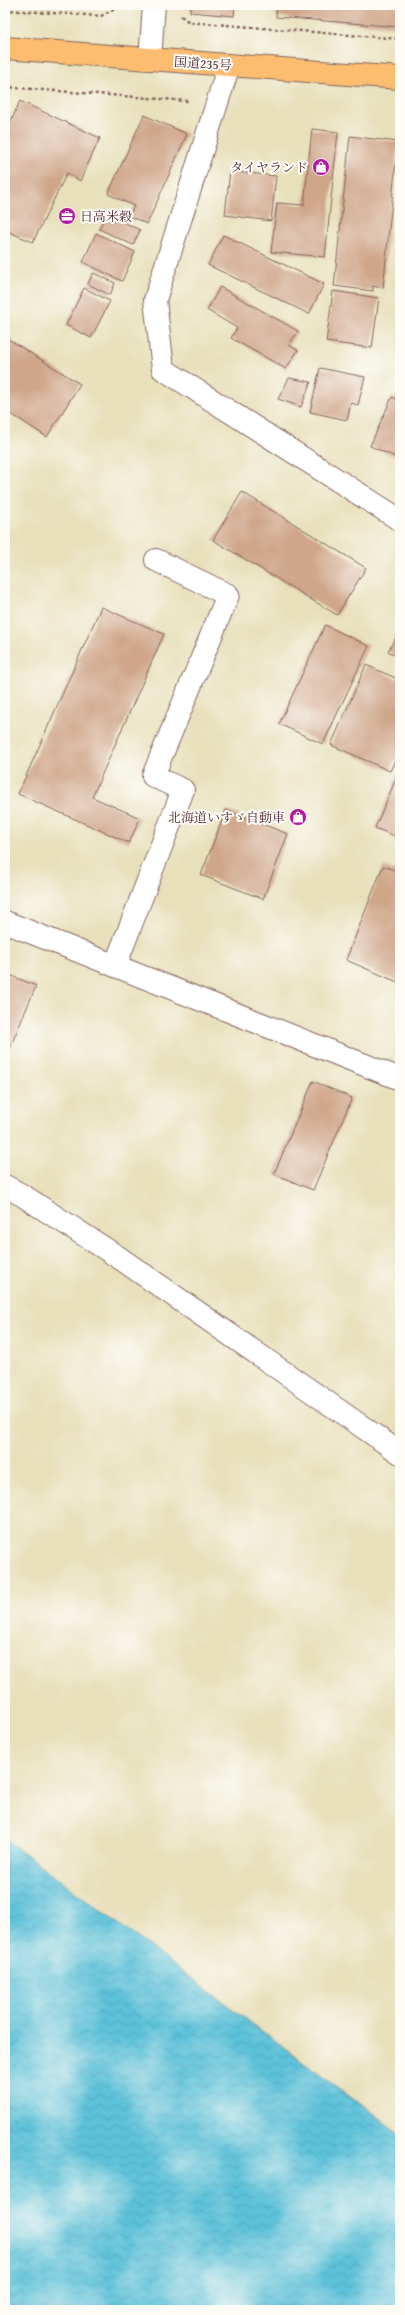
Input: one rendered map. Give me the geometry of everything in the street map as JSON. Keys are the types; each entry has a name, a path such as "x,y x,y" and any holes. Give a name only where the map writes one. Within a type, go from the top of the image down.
{"highway":[{"name":"国道235号","path":"5,48 400,78"}],"street":[{"path":"150,59 154,5"},
{"path":"229,65 155,300 163,369 400,520"},
{"path":"115,966 183,790 154,776 228,595 156,560"},
{"path":"5,922 400,1079"},
{"path":"5,1186 22,1195 121,1259 400,1454"}],"path":[{"path":"5,10 101,16 121,5"},
{"path":"189,22 400,40"},
{"path":"5,87 217,103"}],"water":[{"path":"5,1839 400,2134 400,2310 5,2310"}],"building":[{"path":"191,5 235,5 234,16 190,12"},
{"path":"277,5 400,5 400,27 276,17"},
{"path":"20,101 100,138 80,181 67,173 33,242 9,232 5,241 5,134"},
{"path":"144,115 187,134 147,224 129,216 134,206 108,194"},
{"name":"タイヤランド","path":"312,129 338,132 325,257 271,252 277,203 304,205"},
{"path":"350,136 398,142 383,288 373,286 373,291 334,286"},
{"path":"230,171 276,176 271,221 225,215"},
{"path":"106,214 140,230 133,245 99,229"},
{"path":"96,233 135,252 122,281 83,262"},
{"path":"223,235 324,284 309,314 208,265"},
{"path":"93,273 115,283 110,295 88,284"},
{"path":"220,287 298,331 289,345 298,350 286,369 231,338 237,328 207,310"},
{"path":"84,288 110,301 91,338 66,325"},
{"path":"333,291 379,298 372,348 326,342"},
{"path":"5,337 80,384 47,437 5,410"},
{"path":"320,368 365,377 358,405 351,403 347,420 310,412"},
{"path":"289,378 311,382 301,407 278,399"},
{"path":"392,397 400,401 400,459 370,446"},
{"path":"242,492 366,568 337,615 213,540"},
{"path":"101,607 164,634 92,797 140,818 129,843 18,794"},
{"path":"325,625 369,646 323,744 279,724"},
{"path":"400,631 400,659 388,651"},
{"path":"366,665 400,680 400,749 390,771 331,745"},
{"path":"400,769 400,838 375,828"},
{"path":"226,810 288,834 263,899 201,875"},
{"path":"383,866 400,872 400,983 346,960"},
{"path":"5,973 36,986 6,1057 5,1057"},
{"path":"313,1081 352,1098 313,1190 274,1174"}],"place":[{"name":"タイヤランド","path":"321,167"},
{"name":"日高米穀","path":"67,216"},
{"name":"北海道いすゞ自動車","path":"298,817"}]}
